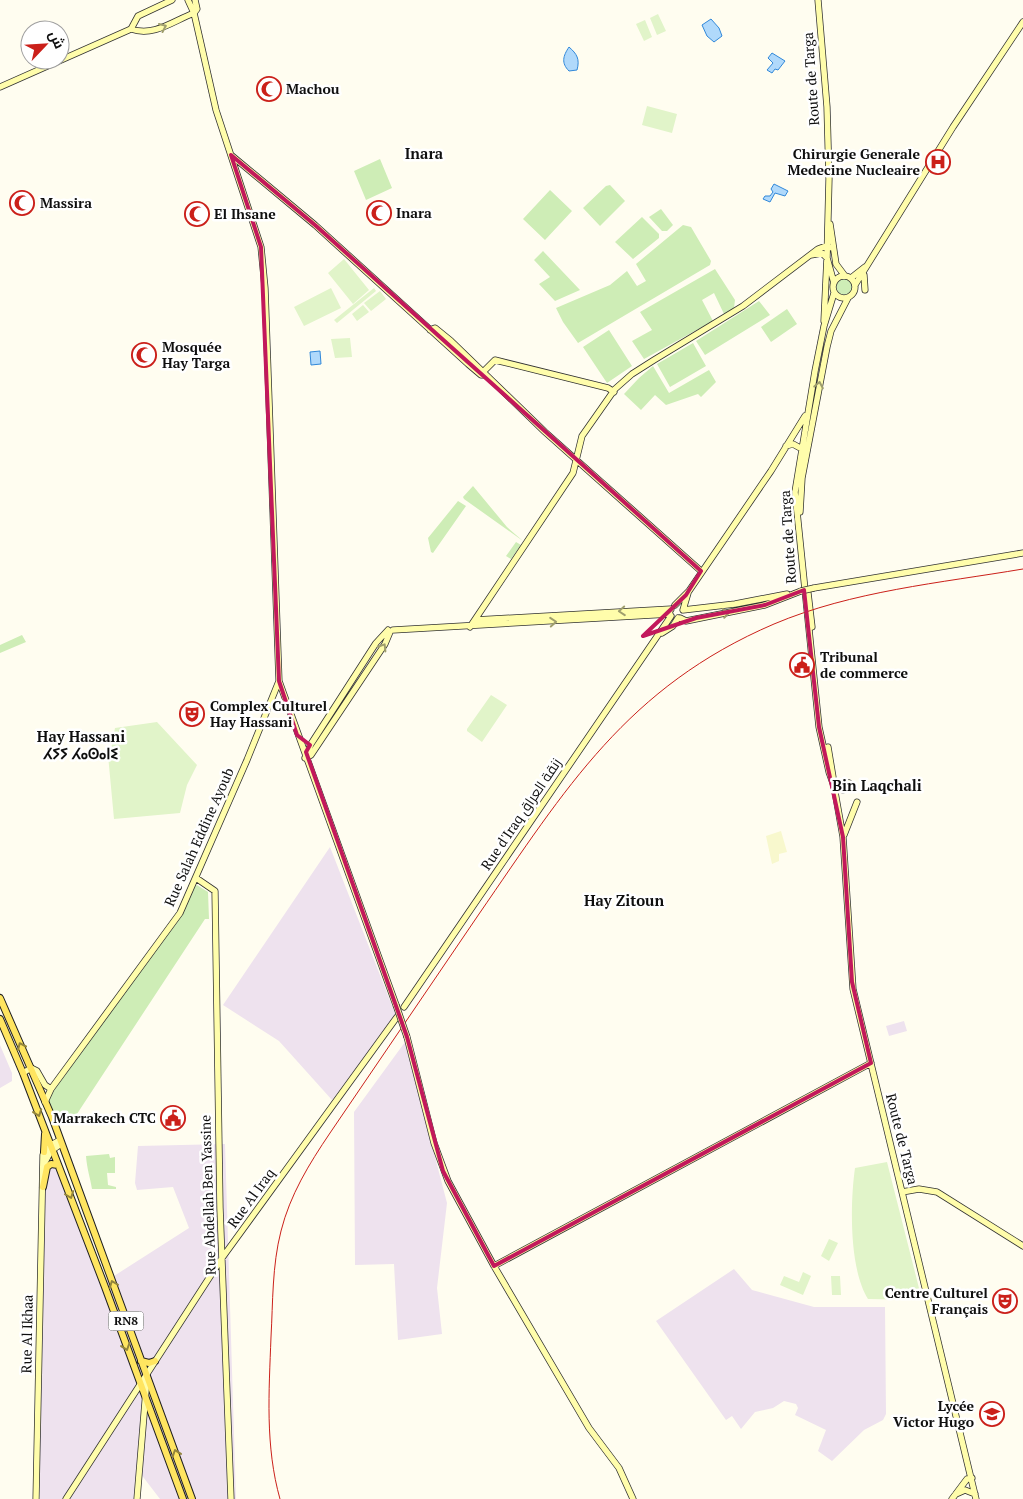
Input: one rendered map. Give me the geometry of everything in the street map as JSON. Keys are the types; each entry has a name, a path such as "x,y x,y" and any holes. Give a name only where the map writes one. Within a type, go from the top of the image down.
{"main road":[{"name":"RN8","path":"0,998 61,1142 192,1499"},
{"name":"RN8","path":"0,1020 23,1073 183,1499"},
{"path":"44,1152 45,1132"},
{"path":"43,1187 47,1167 51,1164 58,1165"},
{"path":"141,1361 149,1363 155,1361"}],"street":[{"path":"0,87 131,29 138,16 172,0"},
{"path":"188,0 194,14 211,90 261,247 263,261 279,681 305,758 407,1037 443,1171 494,1266 590,1428 618,1468 633,1499"},
{"path":"131,29 142,32 152,31 194,14 197,9 195,0"},
{"name":"Route de Targa","path":"818,0 827,107 829,247 826,258 834,283"},
{"path":"869,263 848,277 838,277 834,283 834,293 839,298 848,298 854,292 855,285 864,272 953,127 1023,22"},
{"path":"231,155 315,225 701,571"},
{"path":"470,627 573,473 582,436 614,392 632,374 744,306 812,254 829,247"},
{"name":"Route de Targa","path":"829,247 836,266 848,277"},
{"path":"812,254 822,253 826,258 824,326"},
{"path":"864,272 864,290"},
{"path":"848,277 855,285"},
{"name":"Route de Targa","path":"833,779 829,772 819,727 795,486 824,326 834,293"},
{"name":"Route de Targa","path":"848,298 831,332 827,348 800,498 816,672 823,725 843,837 852,982 976,1496"},
{"path":"483,374 495,360 608,388 614,392"},
{"path":"689,591 786,446 808,408"},
{"path":"786,446 793,444 802,449"},
{"path":"475,620 692,610 1023,553"},
{"name":"Rue d'Iraq زنقة العراق","path":"660,634 674,626 681,619 689,591"},
{"name":"Rue d'Iraq زنقة العراق","path":"404,1007 660,634 672,611 689,591"},
{"path":"672,611 681,619 765,605 797,592"},
{"path":"686,600 692,610"},
{"path":"305,758 311,744 376,643 390,631 663,615 672,611"},
{"path":"663,615 666,618 666,625"},
{"path":"305,758 310,755 385,644 390,631"},
{"name":"Rue Salah Eddine Ayoub","path":"45,1102 51,1089 178,916 196,878 279,681"},
{"path":"297,735 311,744"},
{"path":"834,786 843,790 850,783"},
{"path":"843,837 857,802"},
{"name":"Rue Abdellah Ben Yassine","path":"196,878 215,891 222,1258 231,1499"},
{"name":"Rue Al Iraq","path":"66,1499 141,1386 155,1361 222,1258 397,1017"},
{"path":"494,1266 871,1063"},
{"path":"23,1073 31,1068 38,1071 45,1085 51,1089"},
{"path":"44,1152 61,1142"},
{"name":"Rue Al Ikhaa","path":"43,1170 51,1147"},
{"name":"Rue Al Ikhaa","path":"36,1499 44,1152"},
{"path":"902,1192 919,1189 937,1192 1023,1246"},
{"path":"137,1499 144,1394 147,1376"},
{"path":"953,1497 967,1479 972,1478"},
{"path":"953,1497 965,1490 976,1496"}],"highlighted area":[{"path":"231,155 315,225 701,571 686,595 643,636 696,618 765,605 804,590 819,727 843,837 852,982 871,1063 494,1266 443,1171 407,1037 306,752 310,745 297,735 279,681 261,247"}],"shaded area":[{"path":"330,847 396,1016 332,1100 279,1041 223,1005"},
{"path":"904,1021 907,1031 889,1036 886,1026"},
{"path":"405,1042 447,1203 437,1288 442,1334 398,1340 394,1264 355,1265 354,1112"},
{"path":"0,1045 12,1073 12,1081 0,1088"},
{"path":"41,1126 103,1283 189,1228 173,1187 137,1190 135,1183 138,1146 225,1144 236,1499 160,1499 137,1469 135,1499 40,1499"},
{"path":"734,1269 752,1290 814,1307 885,1307 886,1414 883,1420 864,1430 832,1461 818,1451 826,1430 795,1415 798,1408 796,1404 784,1401 773,1408 755,1412 741,1429 732,1416 726,1420 656,1321"}],"green space":[{"path":"658,14 666,31 657,35 650,18"},
{"path":"645,20 652,37 644,41 636,24"},
{"path":"647,106 677,114 672,133 642,125"},
{"path":"380,159 392,188 366,200 354,171"},
{"path":"610,185 625,201 600,226 583,208 606,186"},
{"path":"550,190 572,211 545,240 523,219"},
{"path":"661,209 673,225 667,231 662,231 649,217"},
{"path":"642,217 659,234 659,238 633,259 615,242"},
{"path":"683,225 691,227 711,261 710,265 578,343 563,322 556,308 610,285 627,271 637,286 646,281 636,264"},
{"path":"543,251 580,290 555,301 539,284 550,277 534,260"},
{"path":"344,259 369,290 353,304 328,273"},
{"path":"715,269 735,300 734,308 724,314 714,293 702,300 713,321 644,359 632,341 652,330 640,312"},
{"path":"844,279 850,281 852,287 850,293 844,295 838,293 836,287 838,281"},
{"path":"331,288 341,308 304,326 294,307"},
{"path":"374,288 376,291 337,323 334,320"},
{"path":"380,291 386,299 371,311 364,303"},
{"path":"759,301 770,315 705,355 696,341"},
{"path":"363,305 369,312 357,321 352,314"},
{"path":"787,309 797,324 771,342 761,327"},
{"path":"609,330 632,366 607,383 583,347"},
{"path":"350,338 352,357 335,358 331,339"},
{"path":"693,343 706,366 670,387 657,364"},
{"path":"653,366 669,393 709,370 716,382 701,397 698,394 666,405 655,395 641,410 624,394"},
{"path":"473,486 507,527 523,541 464,499 463,497"},
{"path":"458,501 466,506 433,553 431,552 428,538"},
{"path":"516,542 521,545 511,559 506,556"},
{"path":"22,635 26,642 0,653 0,645"},
{"path":"491,695 507,705 482,742 467,731 467,729"},
{"path":"157,722 197,765 187,785 180,813 114,819 108,755 111,750 115,728"},
{"path":"781,831 787,852 779,854 779,861 772,864 766,836"},
{"path":"197,885 208,892 209,919 205,919 73,1120 57,1123 48,1102 49,1097 182,912 193,887"},
{"path":"109,1154 110,1158 115,1157 115,1173 107,1173 108,1185 116,1187 116,1189 92,1189 86,1156"},
{"path":"887,1162 922,1300 868,1299 857,1271 852,1235 852,1199 855,1168"},
{"path":"829,1239 838,1243 829,1261 821,1256"},
{"path":"803,1272 811,1276 803,1295 780,1285 784,1276 799,1282"},
{"path":"831,1276 840,1276 841,1295 832,1295"}],"water":[{"path":"711,19 719,28 722,36 714,42 707,36 702,25"},
{"path":"569,47 577,57 577,70 569,71 565,65 564,56"},
{"path":"772,53 785,61 778,70 775,69 772,73 767,70 773,63 768,58"},
{"path":"774,184 788,191 785,196 775,193 770,202 763,199 765,196 770,196 773,192 771,189"},
{"path":"320,351 321,364 311,365 310,352"}],"railway":[{"path":"280,1499 272,1459 269,1419 273,1284 281,1231 295,1192 330,1133 541,824 572,783 604,745 639,710 678,678 723,649 774,624 834,603 865,596 897,589 1023,569"}],"place":[{"name":"Machou","path":"269,89"},
{"name":"Chirurgie Generale Medecine Nucleaire","path":"938,162"},
{"name":"Massira","path":"22,203"},
{"name":"Inara","path":"379,213"},
{"name":"El Ihsane","path":"197,214"},
{"name":"Mosquée Hay Targa","path":"144,355"},
{"name":"Tribunal de commerce","path":"802,665"},
{"name":"Complex Culturel Hay Hassani","path":"192,714"},
{"name":"Marrakech CTC","path":"173,1118"},
{"name":"Centre Culturel Français","path":"1005,1301"},
{"name":"Lycée Victor Hugo","path":"992,1414"}],"district":[{"name":"Inara","path":"424,154"},
{"name":"Hay Hassani ⵃⵢⵢ ⵃⴰⵙⴰⵏⵉ","path":"81,746"},
{"name":"Bin Laqchali","path":"877,786"},
{"name":"Hay Zitoun","path":"624,901"}]}
